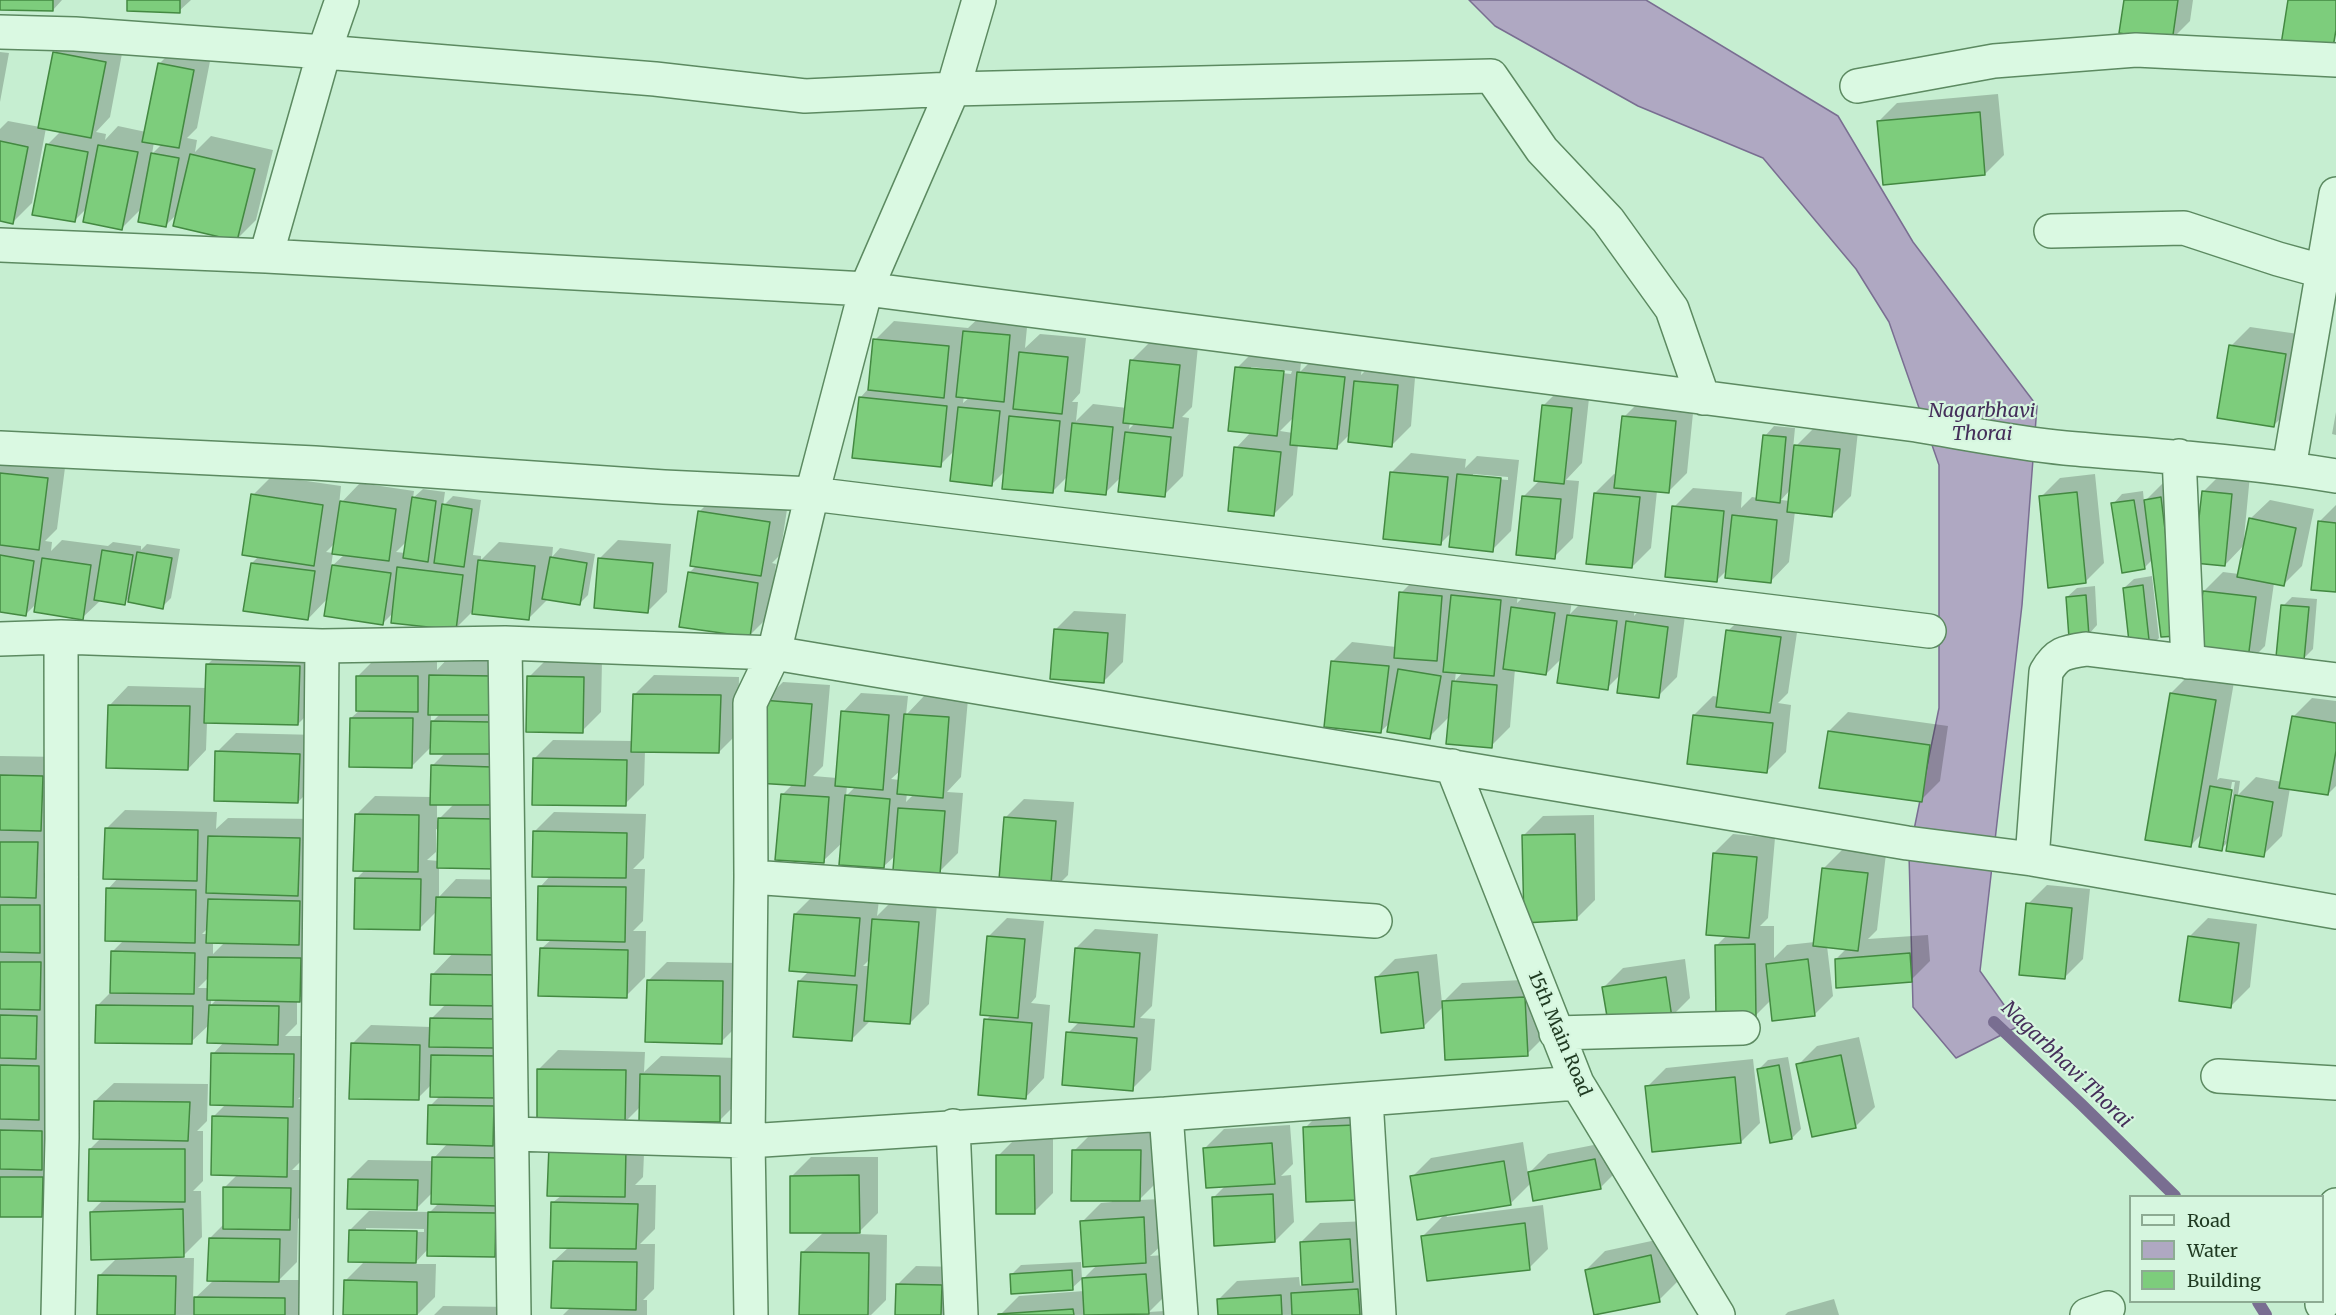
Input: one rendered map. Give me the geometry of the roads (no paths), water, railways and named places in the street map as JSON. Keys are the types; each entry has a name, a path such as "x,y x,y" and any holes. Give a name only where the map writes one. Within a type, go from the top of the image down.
{"street":[{"path":"266,255 324,52 342,0"},
{"path":"751,1315 748,1141 750,703 774,653 812,494 866,289 953,89 979,0"},
{"path":"0,32 75,34 324,52 655,79 805,96 953,89 1491,76 1542,150 1608,220 1672,309 1703,398"},
{"path":"1857,86 1994,61 2136,50 2336,60"},
{"path":"2289,468 2330,274 2336,194"},
{"path":"2051,231 2184,228 2330,274"},
{"path":"0,245 266,255 866,289 1916,425 2062,447 2179,456 2289,468 2336,476"},
{"path":"0,448 315,463 664,487 812,494 1929,631"},
{"path":"2179,456 2188,662"},
{"path":"58,1315 62,1138 62,637"},
{"path":"0,639 62,637 322,646 505,643 774,653 1907,843 2018,857 2336,912"},
{"path":"505,643 514,1315"},
{"path":"316,1315 322,646"},
{"path":"2018,857 2046,672 2053,659 2066,651 2086,649 2336,680"},
{"name":"15th Main Road","path":"1452,766 1576,1083 1718,1315"},
{"path":"751,877 1375,921"},
{"path":"1556,1033 1743,1028"},
{"path":"2218,1076 2336,1083"},
{"path":"513,1134 748,1141 1166,1114 1576,1083"},
{"path":"1366,1099 1379,1315"},
{"path":"1166,1114 1181,1315"},
{"path":"953,1126 961,1315"},
{"path":"2324,1290 2336,1205"}],"water":[{"name":"Nagarbhavi Thorai","path":"1469,0 1646,0 1838,116 1913,242 2037,406 2022,605 1980,971 2019,1026 1956,1058 1913,1007 1909,854 1939,708 1939,465 1889,322 1856,269 1763,158 1638,106 1495,26"}],"waterway":[{"name":"Nagarbhavi Thorai","path":"1994,1022 2174,1195"},
{"name":"Nagarbhavi Thorai","path":"2259,1303 2266,1315"}]}
